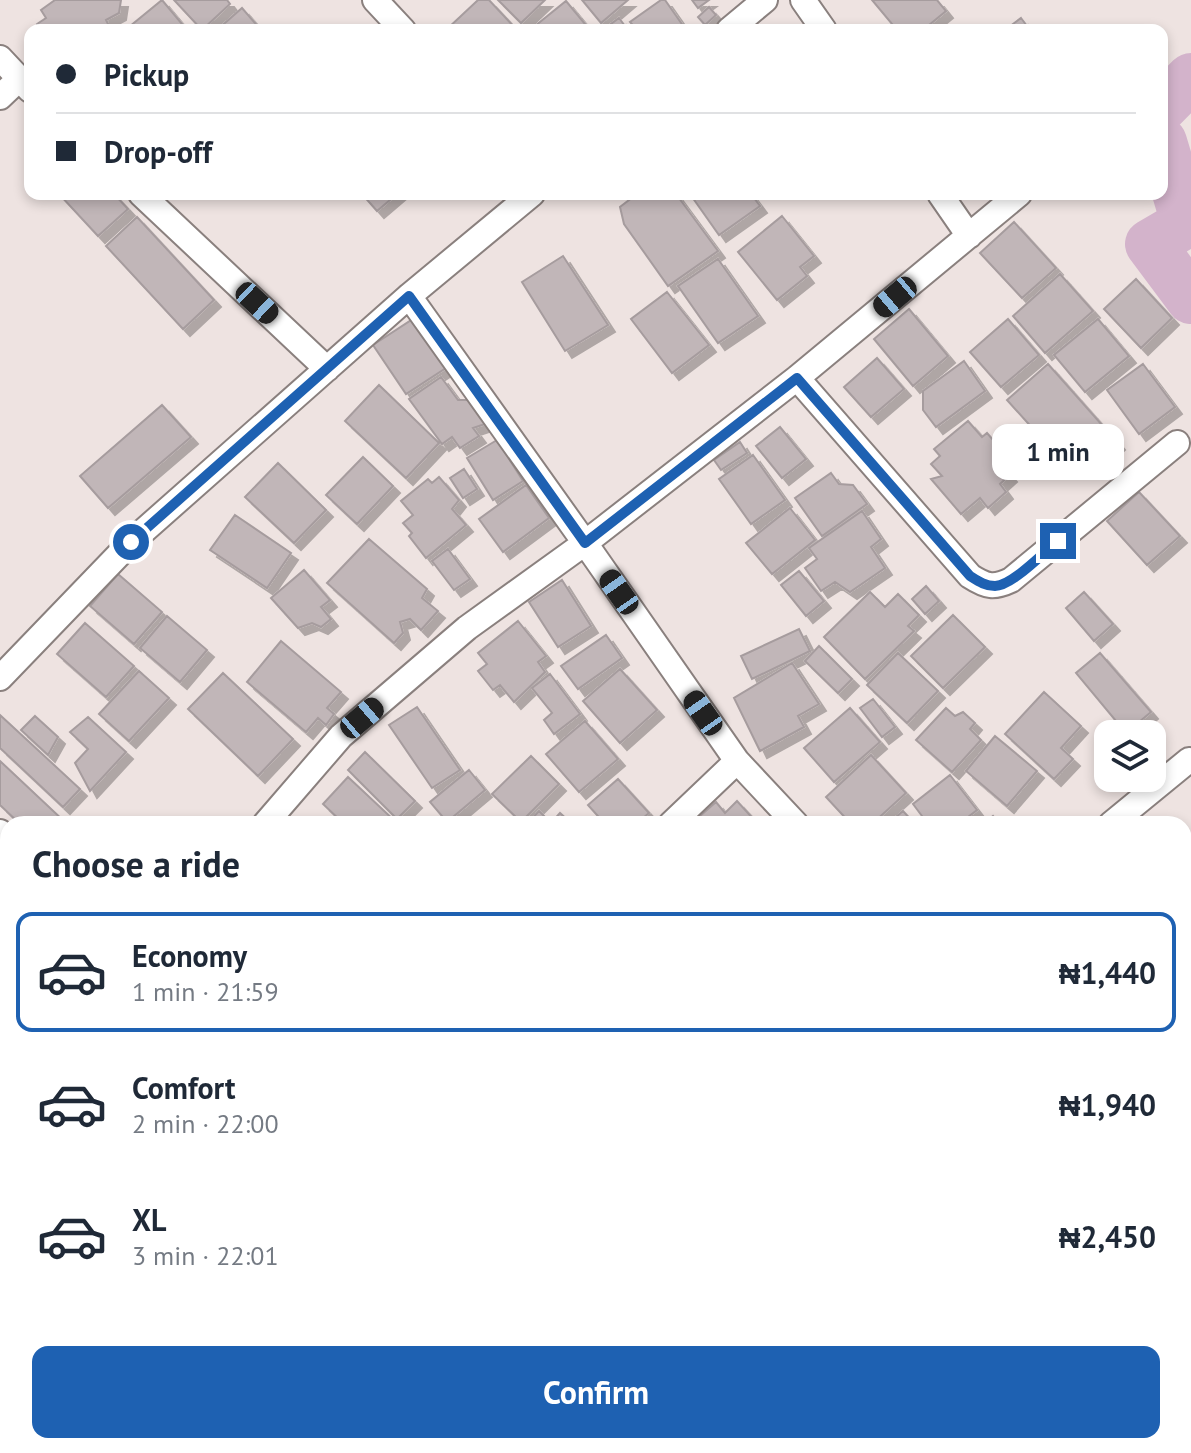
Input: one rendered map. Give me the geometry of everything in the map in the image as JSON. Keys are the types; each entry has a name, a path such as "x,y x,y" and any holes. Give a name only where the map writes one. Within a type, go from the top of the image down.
{"street":[{"path":"375,0 397,24"},
{"path":"736,24 765,0"},
{"path":"803,0 820,24"},
{"path":"0,58 24,84 0,97"},
{"path":"147,200 327,369"},
{"path":"0,678 131,542 409,296 525,200"},
{"path":"944,200 969,236"},
{"path":"272,816 341,736 467,628 585,543 797,378 1012,200"},
{"path":"409,296 737,761 789,816"},
{"path":"797,378 970,576 997,586 1011,580 1177,443"},
{"path":"1121,816 1189,760"},
{"path":"679,816 737,761"}],"building":[{"path":"55,0 121,0 119,13 106,20 108,24 37,24 46,18 41,10"},
{"path":"162,0 182,24 133,24"},
{"path":"174,0 227,0 230,4 208,24 196,24"},
{"path":"478,0 489,0 511,24 452,24"},
{"path":"498,0 545,0 521,23"},
{"path":"582,0 628,0 601,23"},
{"path":"665,0 682,24 632,24 630,22"},
{"path":"692,0 709,0 698,8"},
{"path":"872,0 937,0 946,11 930,24 892,24"},
{"path":"566,1 585,24 537,24"},
{"path":"709,7 716,15 706,24 698,17"},
{"path":"242,8 256,24 224,24"},
{"path":"65,200 120,200 128,209 98,236"},
{"path":"367,200 390,200 377,211"},
{"path":"629,200 680,200 718,251 668,286 624,224 620,207"},
{"path":"694,200 756,200 760,206 719,235"},
{"path":"782,216 814,256 800,267 807,276 777,300 738,252"},
{"path":"137,217 214,300 183,329 106,246"},
{"path":"1014,222 1056,268 1022,298 980,253"},
{"path":"563,256 608,325 565,351 522,282"},
{"path":"718,259 758,316 718,343 678,286"},
{"path":"1060,274 1093,311 1045,353 1013,316"},
{"path":"1136,279 1172,318 1141,348 1104,309"},
{"path":"667,292 709,345 672,373 631,319"},
{"path":"909,309 948,356 913,386 874,339"},
{"path":"416,317 449,366 406,394 373,345"},
{"path":"1008,319 1039,355 1001,387 970,352"},
{"path":"1098,319 1129,356 1085,392 1054,355"},
{"path":"877,358 904,389 871,417 844,387"},
{"path":"964,361 985,391 936,427 923,410 923,391"},
{"path":"1048,364 1118,443 1101,458 1086,441 1073,440 1063,449 1051,435 1044,441 1007,400"},
{"path":"1143,364 1175,407 1139,434 1107,390"},
{"path":"441,377 458,400 471,400 488,423 473,428 479,436 460,448 452,437 442,444 409,399"},
{"path":"379,385 439,443 406,478 345,421"},
{"path":"162,405 191,437 108,508 80,476"},
{"path":"968,421 982,437 987,433 1014,464 1006,471 1010,475 1000,484 1006,492 988,508 980,498 961,514 931,479 942,476 931,464 940,456 934,449"},
{"path":"780,427 806,459 782,478 756,446"},
{"path":"497,440 523,481 493,500 467,458"},
{"path":"740,442 747,453 721,470 714,460"},
{"path":"753,455 785,500 751,524 719,479"},
{"path":"363,457 393,486 357,524 326,495"},
{"path":"278,463 326,510 294,543 245,497"},
{"path":"464,469 477,489 463,498 450,478"},
{"path":"831,473 839,484 853,485 867,504 822,536 795,498"},
{"path":"439,477 459,500 452,509 466,525 426,558 403,523 413,515 401,501 428,479 432,483"},
{"path":"526,485 549,518 503,552 479,519"},
{"path":"1139,492 1180,536 1147,565 1107,521"},
{"path":"790,508 815,540 772,574 746,543"},
{"path":"862,511 881,539 871,547 885,568 850,592 835,582 821,591 805,568 817,559 809,548"},
{"path":"235,515 291,553 267,588 210,550"},
{"path":"369,539 427,589 422,598 438,611 421,630 410,619 400,622 403,633 394,643 327,583"},
{"path":"448,549 470,579 454,590 432,561"},
{"path":"304,570 330,600 321,607 331,619 321,627 312,623 298,628 271,598"},
{"path":"799,571 824,601 806,616 781,585"},
{"path":"118,574 162,612 134,644 90,606"},
{"path":"562,580 591,626 558,647 529,602"},
{"path":"926,586 939,601 925,614 912,599"},
{"path":"870,592 885,607 898,594 919,615 908,626 914,631 865,679 824,637"},
{"path":"1084,592 1113,624 1094,641 1066,608"},
{"path":"953,615 985,647 943,688 911,656"},
{"path":"167,616 207,650 180,682 140,648"},
{"path":"518,621 546,656 538,662 545,672 514,702 500,685 493,690 478,671 487,664 478,653"},
{"path":"85,623 134,666 106,697 57,654"},
{"path":"799,629 810,651 752,679 741,656"},
{"path":"606,635 622,658 578,689 561,666"},
{"path":"281,641 341,692 327,708 334,714 326,725 318,718 306,732 247,682"},
{"path":"819,646 852,679 838,693 805,661"},
{"path":"898,653 938,691 907,723 867,685"},
{"path":"1100,653 1151,712 1141,720 1115,720 1076,673"},
{"path":"792,663 819,704 798,716 804,727 760,751 734,698"},
{"path":"620,669 657,710 620,743 583,701"},
{"path":"139,671 169,698 129,741 99,714"},
{"path":"223,673 293,739 258,776 188,709"},
{"path":"550,674 580,714 554,734 544,720 552,713 532,688"},
{"path":"1044,692 1081,726 1061,748 1073,759 1054,779 1005,734"},
{"path":"873,699 895,727 882,737 860,708"},
{"path":"417,707 460,770 432,788 389,725"},
{"path":"850,708 880,742 834,782 804,748"},
{"path":"946,708 955,716 963,712 975,723 970,729 981,740 952,772 916,740"},
{"path":"0,715 80,789 63,807 0,748"},
{"path":"35,716 58,737 48,755 21,730"},
{"path":"88,717 126,752 90,791 75,763 88,749 70,732"},
{"path":"585,721 618,759 579,792 546,754"},
{"path":"995,736 1037,771 1007,806 966,771"},
{"path":"365,752 415,801 400,816 394,816 348,770"},
{"path":"871,755 906,793 881,816 844,816 826,797"},
{"path":"531,756 559,784 527,816 515,816 492,794"},
{"path":"0,761 59,816 12,816 0,805"},
{"path":"469,770 485,790 454,816 442,816 430,802"},
{"path":"950,775 977,810 969,816 922,816 913,804"},
{"path":"348,777 389,816 336,816 323,804"},
{"path":"618,779 649,813 645,816 598,816 588,805"},
{"path":"737,801 751,816 700,816 716,802 725,813"}],"waterway":[{"path":"1168,101 1191,78"},
{"path":"1168,162 1186,223 1150,244 1191,299"}],"route":[{"path":"131,542 409,296 585,543 797,378 970,576 997,586 1011,580 1058,541"}]}
